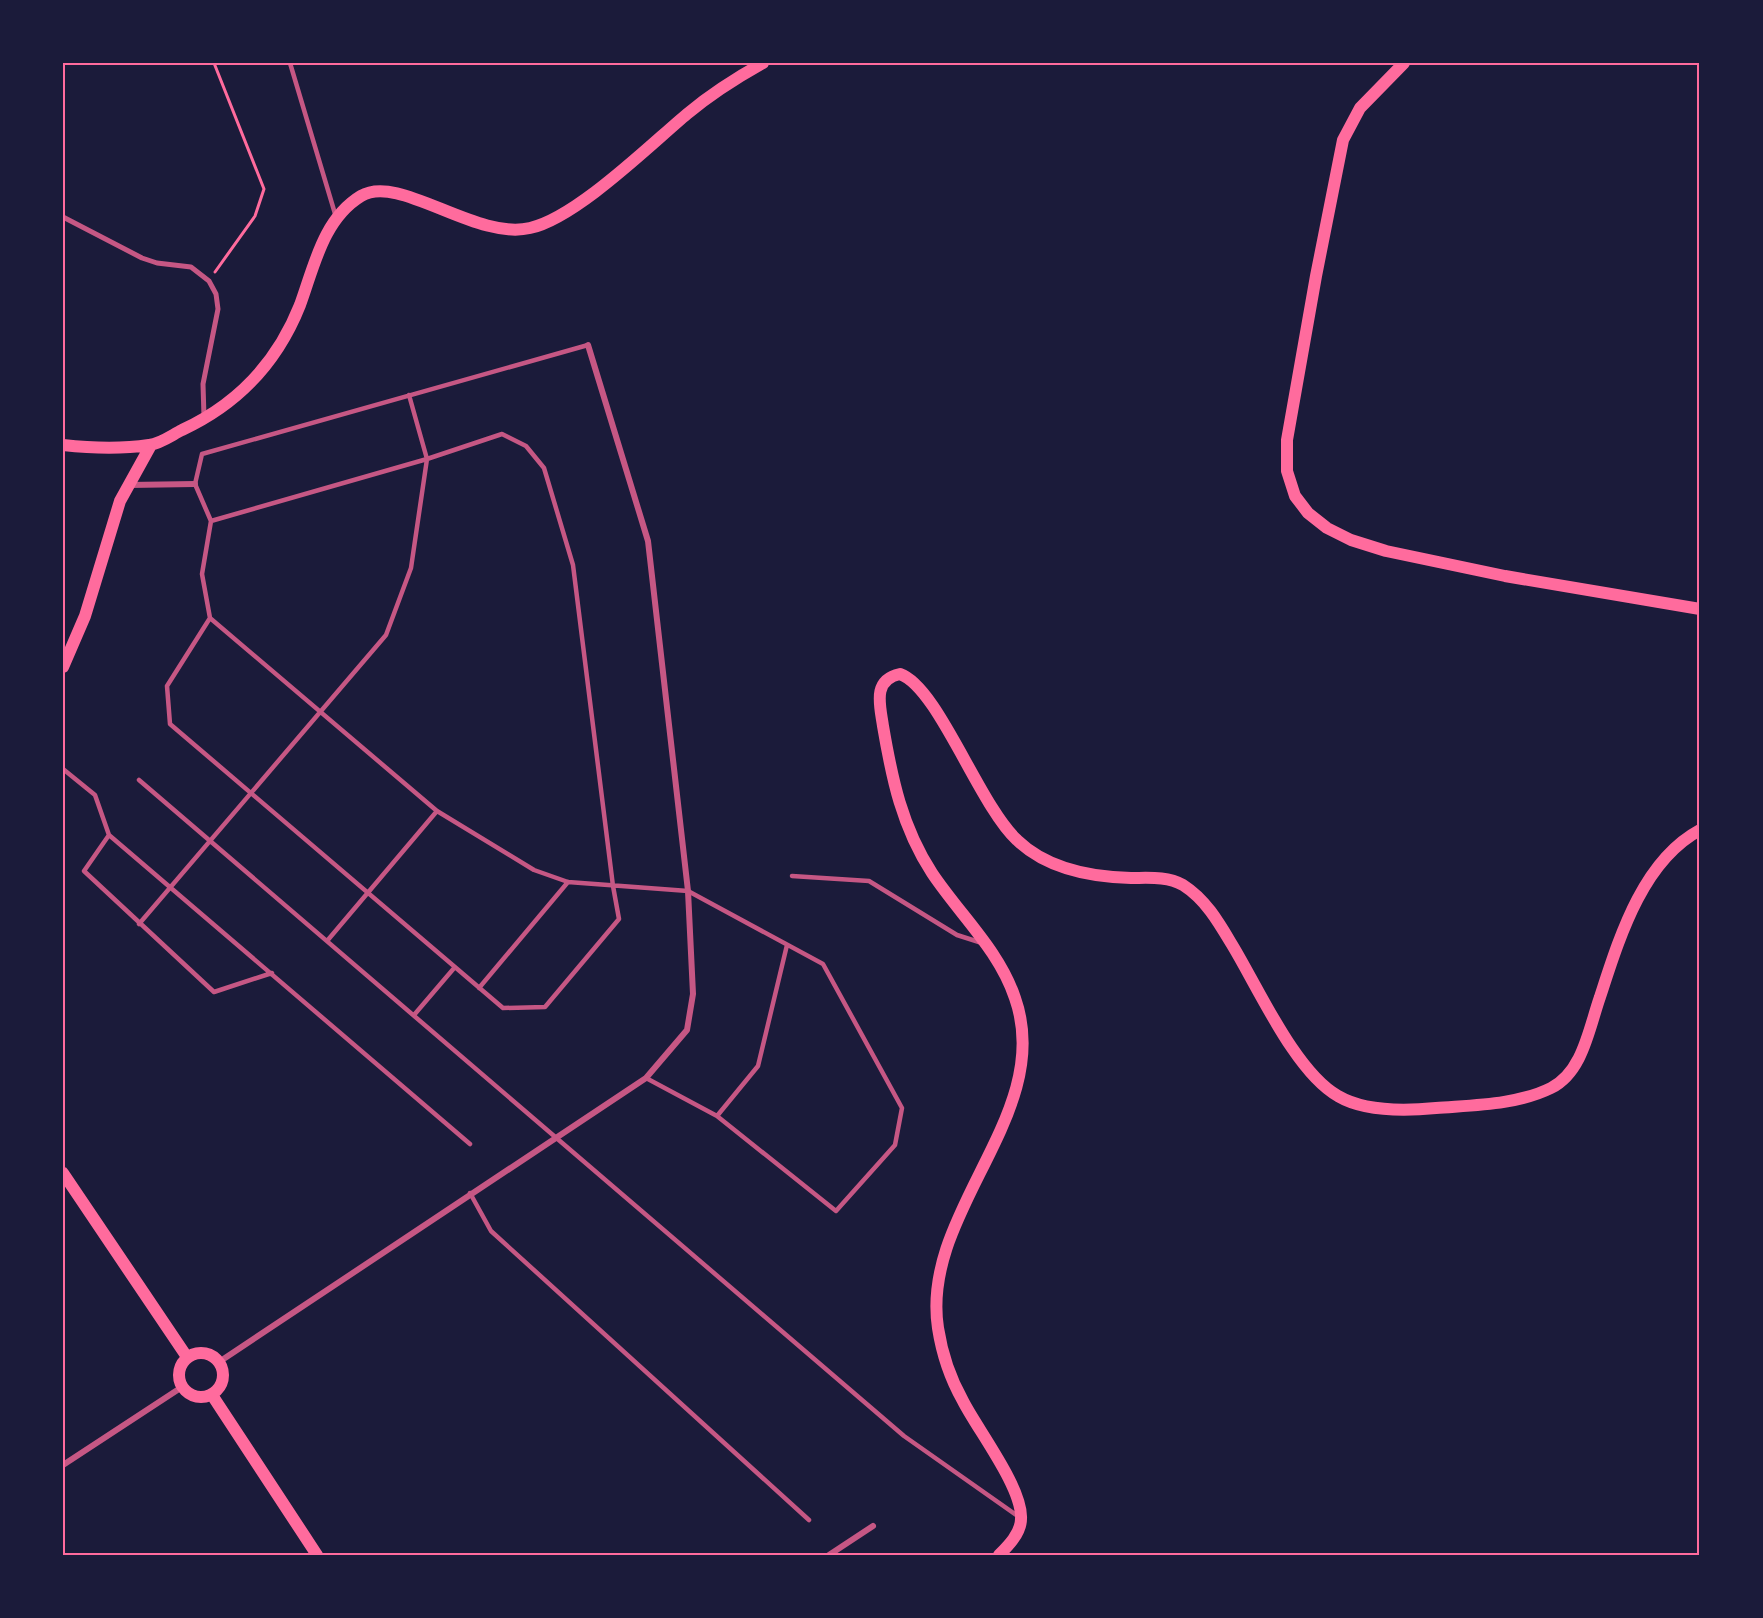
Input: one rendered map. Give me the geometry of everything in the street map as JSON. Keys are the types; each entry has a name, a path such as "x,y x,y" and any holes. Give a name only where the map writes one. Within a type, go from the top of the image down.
{"main road":[{"path":"63,445 151,445 204,420 248,387 269,362 292,323 316,257 337,220 360,196 385,191 414,198 471,222 496,229 518,230 539,225 590,194 710,95 763,63"},
{"path":"1404,63 1360,108 1343,140 1287,440 1287,471 1295,496 1308,513 1327,528 1386,551 1505,576 1700,609"},
{"path":"63,667 85,616 114,520 128,485 151,445"},
{"path":"999,1555 1012,1541 1022,1519 1008,1479 950,1375 937,1322 937,1289 946,1248 1006,1113 1024,1055 1023,1028 1015,997 987,945 931,872 914,842 902,813 892,778 879,694 881,686 893,676 908,677 925,693 989,806 1007,831 1027,849 1048,862 1073,871 1107,877 1167,879 1184,886 1199,897 1221,926 1273,1016 1306,1065 1335,1095 1363,1105 1429,1109 1492,1102 1538,1093 1564,1078 1581,1053 1616,949 1642,893 1670,853 1700,830"},
{"path":"63,1173 187,1358"},
{"path":"200,1352 208,1353 219,1362 223,1378 221,1385 212,1395 194,1397 182,1387 178,1372 187,1358 200,1352"},
{"path":"212,1395 317,1555"}],"street":[{"path":"63,217 142,258 157,263 191,267 209,281 216,294 218,309 203,384 204,420"},
{"path":"219,1362 646,1078 687,1030 693,994 688,891 648,541 588,345"},
{"path":"128,485 195,484"},
{"path":"63,1465 182,1387"},
{"path":"829,1555 873,1526"}],"lane":[{"path":"290,63 337,220"},
{"path":"588,345 202,454 195,484 211,521 202,574 210,618 321,710 437,811 534,870 568,882 688,891 823,964 902,1108 896,1145 836,1211 717,1116 646,1078"},
{"path":"139,924 386,635 411,568 427,459 409,396"},
{"path":"210,618 167,686 170,724 503,1008 545,1007 619,919 573,565 544,468 526,446 502,434 427,459 211,521"},
{"path":"63,769 95,795 108,835 470,1144"},
{"path":"139,780 904,1436 1022,1519"},
{"path":"327,941 437,811"},
{"path":"108,835 84,871 214,992 272,973"},
{"path":"792,876 869,881 957,935 987,945"},
{"path":"479,988 568,882"},
{"path":"717,1116 758,1066 788,945"},
{"path":"414,1015 455,967"},
{"path":"470,1193 491,1231 809,1520"}],"path":[{"path":"209,281 255,216 264,189 214,63"}]}
